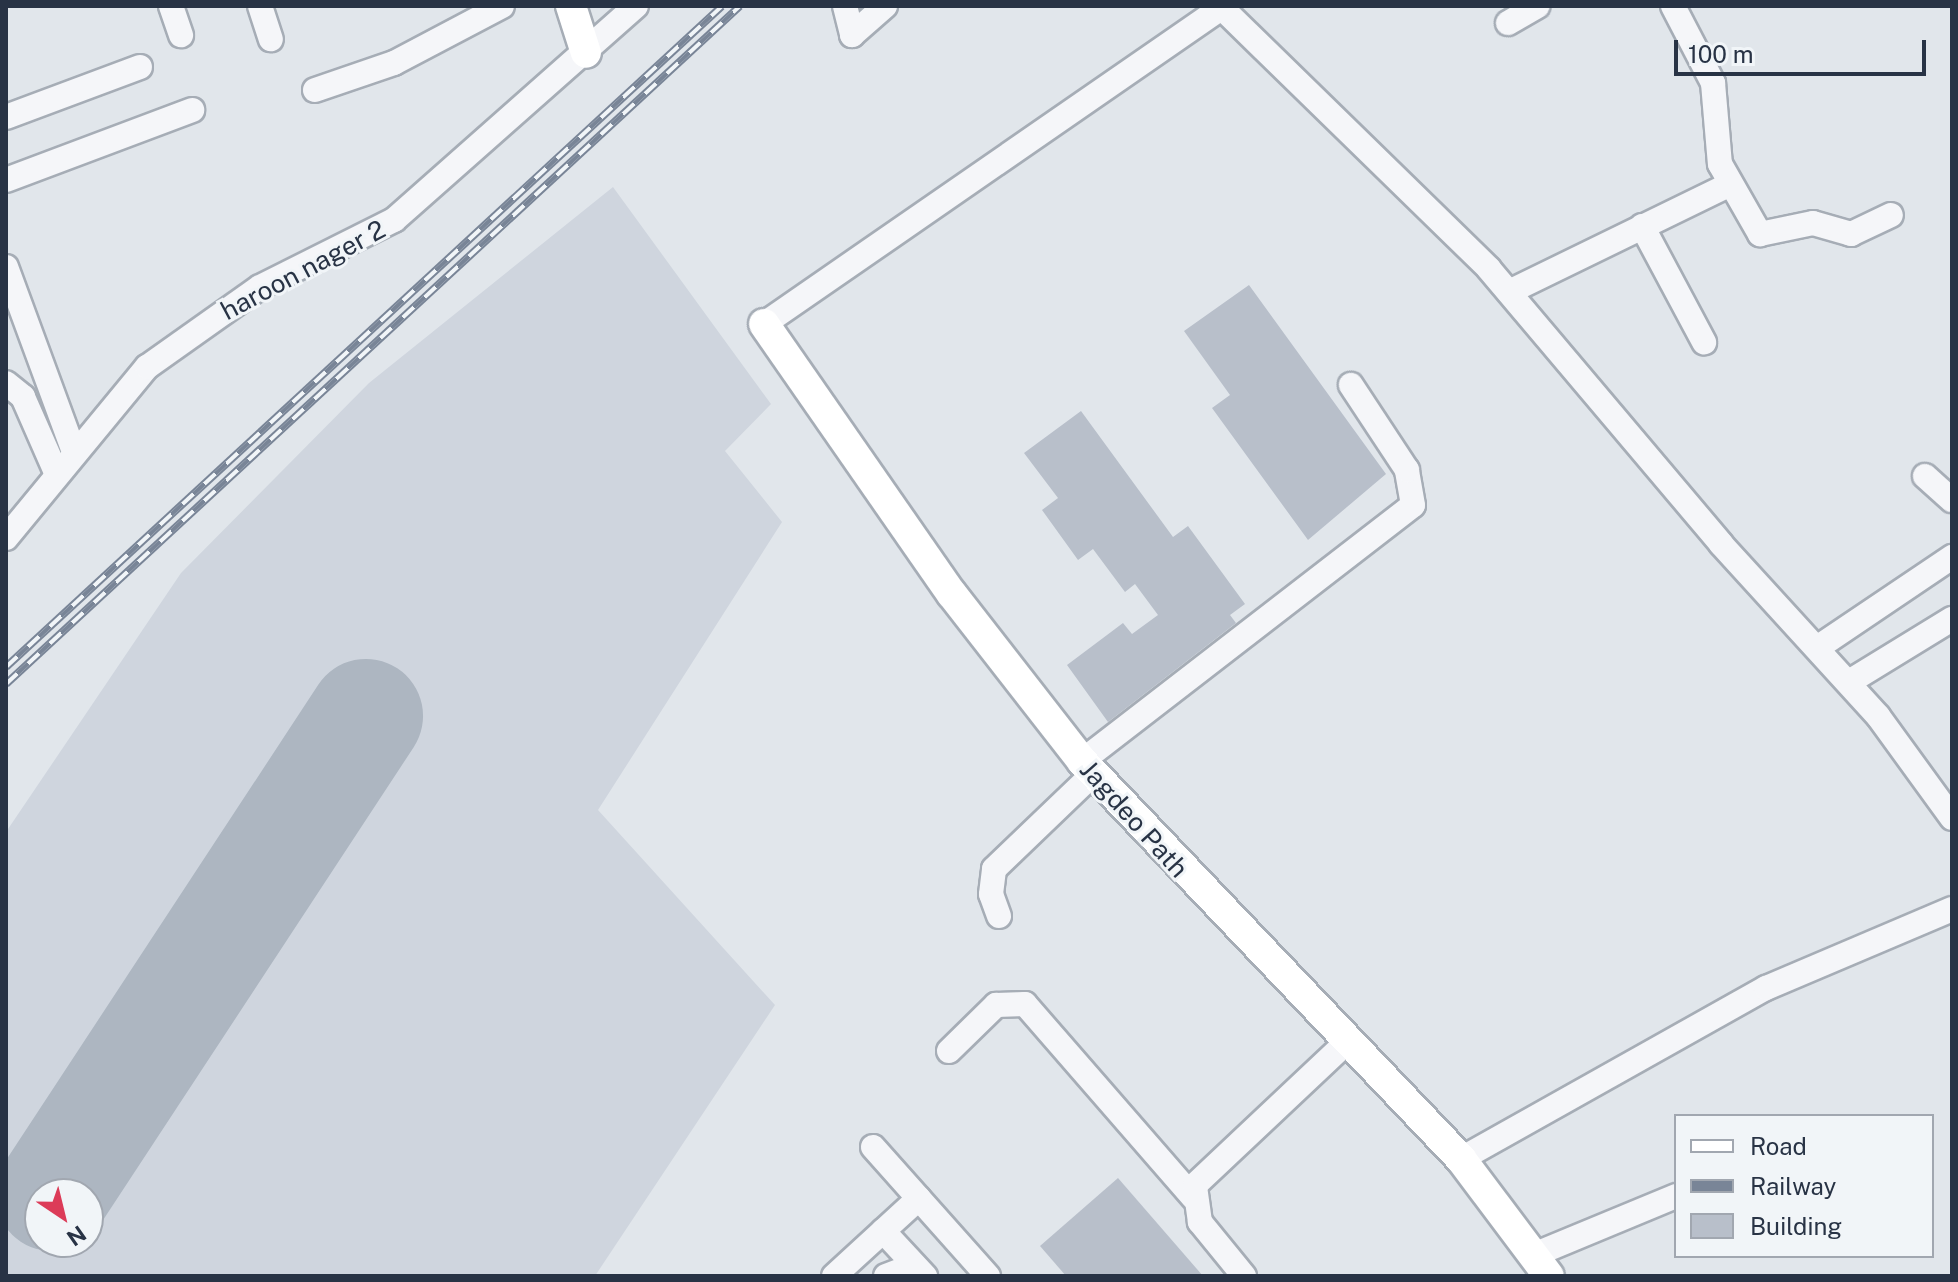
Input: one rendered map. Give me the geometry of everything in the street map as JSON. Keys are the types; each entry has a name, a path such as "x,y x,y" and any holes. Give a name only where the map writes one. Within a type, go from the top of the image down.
{"main road":[{"path":"571,6 586,53"},
{"name":"Jagdeo Path","path":"764,324 952,594 1088,767 1461,1159 1542,1265"}],"street":[{"path":"171,6 181,35"},
{"path":"260,6 271,39"},
{"path":"315,90 394,63 502,6"},
{"name":"haroon nager 2","path":"6,538 73,449 130,383 184,337 260,287 394,220 636,6"},
{"path":"845,6 852,35 885,6"},
{"path":"1508,23 1537,6"},
{"path":"1673,6 1713,83 1713,134 1730,184 1765,236 1813,223 1851,234 1891,215"},
{"path":"764,324 1223,7 1509,292 1849,682 1952,818"},
{"path":"6,117 140,67"},
{"path":"6,180 192,110"},
{"path":"1509,292 1730,184"},
{"path":"1642,226 1704,342"},
{"path":"6,267 73,449"},
{"path":"6,383 23,397 56,472"},
{"path":"999,916 991,894 994,869 1088,767 1413,505 1407,470 1351,385"},
{"path":"1925,476 1952,500"},
{"path":"1817,648 1952,557"},
{"path":"1849,682 1952,619"},
{"path":"1461,1159 1766,988 1952,909"},
{"path":"949,1051 996,1005 1025,1004 1193,1197 1200,1222 1244,1276"},
{"path":"1193,1197 1227,1150 1347,1042"},
{"path":"873,1147 988,1276"},
{"path":"1542,1265 1674,1197"},
{"path":"834,1276 919,1198"},
{"path":"883,1231 919,1270"},
{"path":"886,1276 919,1270"}],"shaded area":[{"path":"613,187 771,404 725,451 782,522 598,810 775,1005 595,1276 6,1276 6,832 181,573 369,383"}],"building":[{"path":"1249,285 1386,474 1308,540 1212,408 1230,395 1184,331"},
{"path":"1081,411 1173,537 1188,526 1245,604 1230,615 1236,623 1108,722 1067,665 1123,623 1132,634 1158,615 1135,584 1125,592 1093,549 1078,560 1042,510 1058,498 1024,453"},
{"path":"1118,1178 1203,1276 1066,1276 1040,1246"}],"runway":[{"path":"63,1178 366,716"}],"railway":[{"path":"6,667 722,6"},
{"path":"6,684 740,6"}]}
